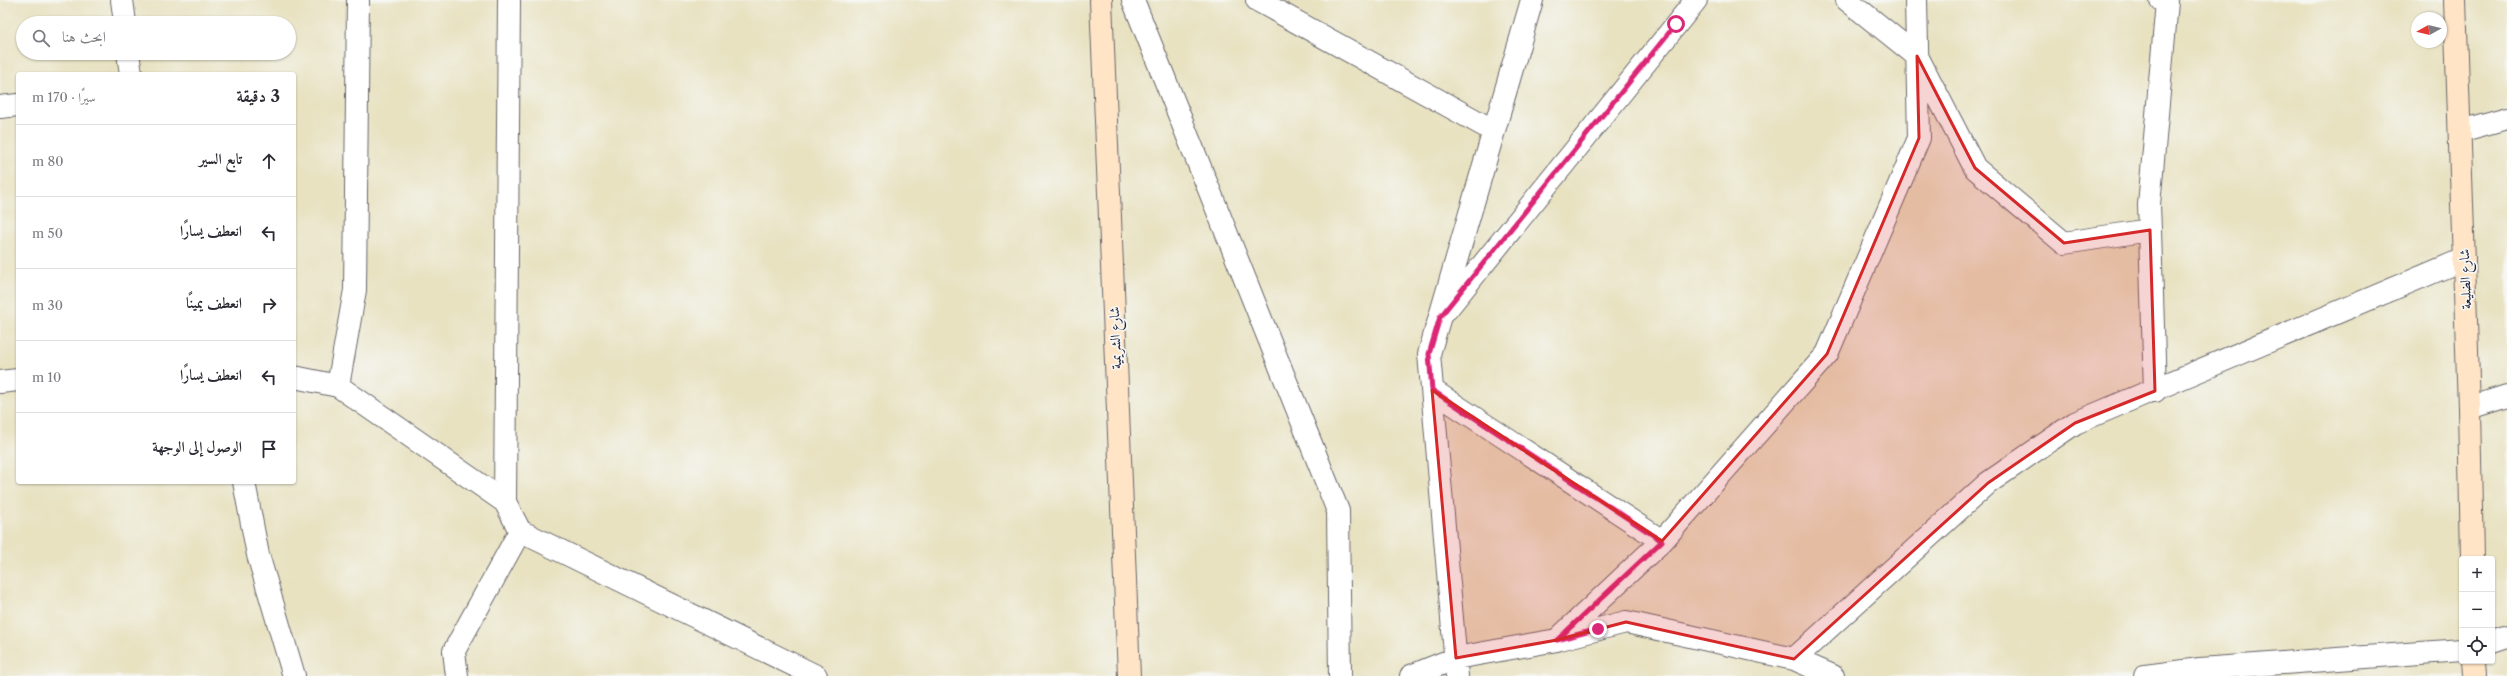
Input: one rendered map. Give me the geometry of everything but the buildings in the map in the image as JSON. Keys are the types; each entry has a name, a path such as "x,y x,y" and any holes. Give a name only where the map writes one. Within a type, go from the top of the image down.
{"street":[{"path":"122,0 123,16"},
{"path":"338,386 355,290 358,0"},
{"path":"509,0 505,502 520,531 816,676"},
{"name":"شارع الشريمية","path":"1101,0 1129,676"},
{"path":"1133,0 1338,511 1340,676"},
{"path":"1257,0 1494,131"},
{"path":"1457,667 1429,354 1532,0"},
{"path":"1440,317 1696,0"},
{"path":"1847,0 1918,56 1975,168 2064,243 2150,230"},
{"path":"1557,640 1662,541 1827,354 1920,138 1916,0"},
{"path":"2155,390 2149,205 2167,2 2161,0"},
{"name":"شارع الضليعة","path":"2455,0 2469,408 2472,556"},
{"path":"129,60 131,72"},
{"path":"0,107 16,105"},
{"path":"2460,131 2507,118"},
{"path":"1794,659 1988,483 2075,423 2464,258"},
{"path":"296,377 338,386 505,502"},
{"path":"0,382 16,380"},
{"path":"1432,390 1662,541"},
{"path":"2469,408 2507,396"},
{"path":"244,484 258,555 294,676"},
{"path":"457,676 454,651 520,531"},
{"path":"1410,676 1457,667 1626,622 1794,659 1833,676"},
{"path":"2495,641 2507,637"},
{"path":"2145,676 2200,669 2459,650"},
{"path":"2473,664 2474,676"}],"highlighted area":[{"path":"1917,56 1975,168 2064,243 2150,230 2155,391 2075,423 1988,483 1794,659 1626,622 1557,640 1456,658 1432,390 1662,541 1827,354 1919,138"}],"route":[{"path":"1598,629 1557,640 1662,541 1432,390 1429,354 1440,317 1676,24"}]}
